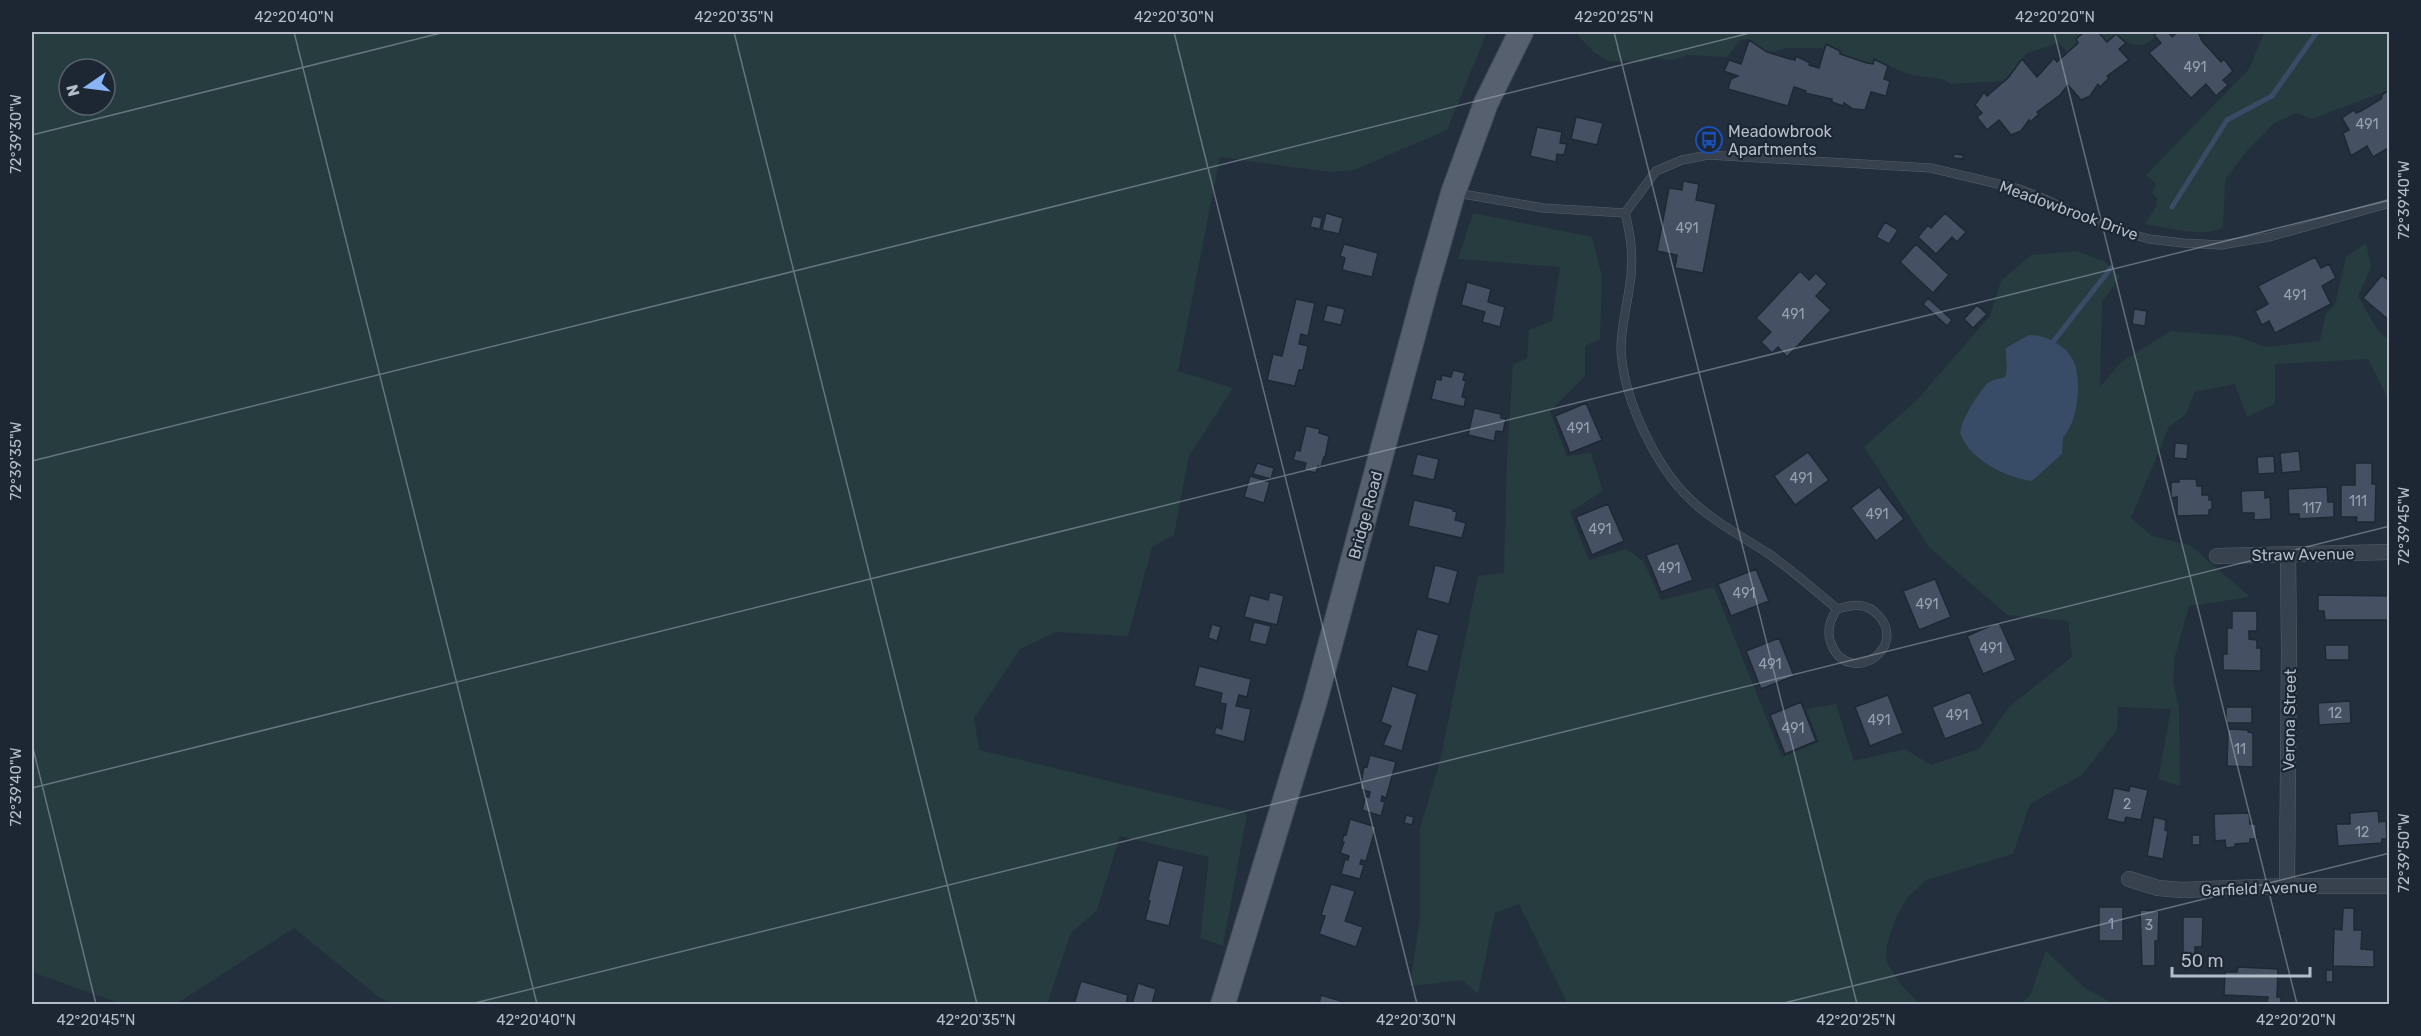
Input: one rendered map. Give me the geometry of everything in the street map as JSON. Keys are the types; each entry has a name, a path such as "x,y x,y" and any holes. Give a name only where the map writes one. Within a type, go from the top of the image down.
{"main road":[{"name":"Bridge Road","path":"1223,1005 1316,701 1420,307 1453,193 1486,104 1521,32"}],"street":[{"name":"Straw Avenue","path":"2217,556 2390,552"},
{"name":"Verona Street","path":"2287,886 2288,554"},
{"name":"Garfield Avenue","path":"2129,879 2158,888 2181,890 2287,886 2390,886"}],"lane":[{"name":"Meadowbrook Drive","path":"1626,213 1656,171 1682,160 1708,155 1931,168 2019,189 2090,220 2131,234 2183,243 2221,245 2260,239 2390,203"},
{"path":"1453,193 1543,208 1626,213 1632,237 1633,262 1623,320 1621,349 1632,400 1648,438 1676,484 1691,500 1722,524 1779,561 1837,609"},
{"path":"1860,604 1879,615 1887,634 1887,642 1880,653 1867,661 1854,664 1839,657 1828,637 1830,624 1837,609 1860,604"}],"green space":[{"path":"32,32 1487,32 1447,130 1354,170 1329,172 1220,157 1178,371 1233,388 1189,456 1174,535 1152,547 1128,636 1056,632 1020,649 974,718 979,750 1247,814 1223,946 1200,938 1209,857 1120,836 1097,910 1071,933 1047,1004 393,1004 380,998 294,928 176,1004 121,1004 32,972"},
{"path":"1578,32 2084,32 2076,39 2078,43 2068,52 2058,43 2027,53 2004,81 1951,84 1942,79 1911,75 1888,66 1867,63 1840,54 1840,51 1827,44 1825,48 1787,48 1769,53 1749,40 1741,39 1727,57 1687,55 1674,60 1655,58 1644,62 1608,61 1595,53 1579,37"},
{"path":"2098,32 2159,32 2145,44 2136,45 2116,34 2107,42"},
{"path":"2250,32 2389,32 2389,90 2312,119 2297,113 2274,123 2246,152 2225,180 2223,227 2206,232 2196,232 2145,224 2156,207 2157,198 2152,193 2156,184 2146,175 2249,69 2264,33"},
{"path":"1473,213 1592,237 1602,276 1600,339 1585,346 1585,376 1550,411 1567,456 1591,453 1603,491 1570,512 1589,560 1626,549 1644,562 1661,600 1714,587 1782,757 1819,742 1806,709 1836,704 1854,761 1905,749 1931,765 1979,749 2010,706 2072,657 2068,621 2007,615 1929,547 1864,447 1917,400 1990,316 2001,281 2031,255 2076,251 2104,261 2120,277 2102,302 2100,387 2121,362 2171,331 2235,336 2267,347 2320,341 2325,315 2335,304 2346,257 2366,243 2371,267 2358,296 2378,331 2389,340 2389,401 2368,359 2275,364 2275,404 2247,417 2235,384 2195,392 2186,414 2169,427 2131,518 2152,536 2190,545 2250,597 2189,606 2175,656 2173,682 2179,707 2180,786 2158,779 2171,709 2118,707 2117,730 2082,775 2030,804 2013,854 1926,880 1907,898 1895,920 1887,945 1886,961 1901,985 1920,1004 1568,1004 1519,904 1495,913 1478,994 1462,980 1410,986 1420,916 1420,828 1440,761 1478,576 1504,573 1507,457 1513,365 1527,358 1529,330 1552,321 1560,267 1458,259"},
{"path":"2046,951 2085,988 2114,1004 2021,1004 2030,995"}],"water":[{"path":"2029,335 2049,339 2061,346 2074,362 2078,380 2075,412 2063,437 2062,454 2032,481 1991,467 1973,453 1961,435 1962,424 1984,387 1992,381 2005,377 2006,348"}],"building":[{"path":"2084,32 2098,32 2107,42 2116,34 2126,43 2119,49 2129,60 2107,76 2109,78 2100,87 2098,84 2090,96 2081,100 2068,85 2060,95 2037,112 2039,114 2030,122 2029,120 2021,131 2011,135 1999,120 1987,130 1977,117 1982,113 1975,105 1984,92 1987,96 2008,78 2022,59 2037,77 2054,58 2057,62 2078,43 2076,39"},
{"path":"2159,32 2168,32 2172,37 2178,32 2198,32 2202,41 2221,62 2224,59 2233,71 2223,80 2228,85 2216,96 2206,84 2191,98 2149,53 2161,43 2154,35"},
{"path":"1749,40 1767,52 1795,60 1796,56 1810,63 1809,65 1819,68 1826,44 1840,51 1840,54 1867,63 1873,64 1874,59 1888,66 1884,79 1890,81 1886,96 1871,92 1865,110 1853,109 1844,103 1843,106 1832,102 1832,99 1805,93 1806,91 1794,87 1788,106 1728,89 1731,79 1738,76 1724,71 1729,60 1741,64"},
{"path":"2390,90 2390,147 2373,157 2367,146 2351,156 2343,133 2349,130 2342,118 2354,110 2356,113 2361,111 2381,99 2383,94"},
{"path":"1576,117 1603,123 1597,145 1571,139"},
{"path":"1537,127 1562,132 1560,143 1567,144 1564,155 1557,154 1556,162 1530,156"},
{"path":"1954,154 1963,155 1963,159 1953,158"},
{"path":"1683,181 1699,184 1696,200 1716,204 1703,273 1675,268 1677,255 1657,251 1669,188 1682,190"},
{"path":"1326,213 1343,218 1339,234 1322,230"},
{"path":"1945,213 1966,232 1957,242 1952,237 1936,254 1918,237 1928,225 1931,228"},
{"path":"1313,216 1322,218 1320,229 1310,227"},
{"path":"1885,222 1898,230 1889,244 1876,237"},
{"path":"1344,244 1378,253 1372,277 1342,270 1345,258 1340,256"},
{"path":"1916,244 1949,275 1933,293 1900,262"},
{"path":"2315,257 2321,268 2329,264 2336,278 2322,286 2331,304 2275,333 2269,321 2262,325 2255,311 2268,304 2258,286"},
{"path":"1800,271 1809,280 1816,273 1827,284 1816,296 1831,310 1787,357 1778,347 1772,353 1761,342 1771,332 1756,318"},
{"path":"2382,275 2390,282 2390,321 2363,298"},
{"path":"1467,282 1491,289 1488,302 1505,307 1500,327 1482,322 1485,312 1461,305"},
{"path":"1928,298 1952,320 1947,326 1923,304"},
{"path":"1296,299 1315,303 1308,336 1301,334 1299,344 1308,346 1303,370 1299,370 1295,386 1267,380 1273,354 1282,356"},
{"path":"1327,305 1345,309 1341,325 1323,321"},
{"path":"1977,305 1987,314 1973,328 1964,319"},
{"path":"2134,309 2147,311 2145,326 2132,324"},
{"path":"1453,370 1465,373 1463,380 1466,381 1462,397 1466,398 1464,407 1431,399 1436,379 1441,380 1442,375 1451,377"},
{"path":"1586,403 1602,440 1570,453 1555,416"},
{"path":"1474,408 1501,414 1501,418 1506,419 1503,432 1496,431 1494,441 1468,435"},
{"path":"1306,426 1320,429 1319,433 1329,436 1325,458 1321,467 1318,466 1316,473 1304,470 1306,463 1293,460 1296,450 1300,451"},
{"path":"2175,443 2188,444 2187,459 2174,458"},
{"path":"2299,451 2301,471 2282,473 2280,453"},
{"path":"1808,452 1829,480 1795,505 1774,476"},
{"path":"1417,454 1439,459 1434,480 1412,475"},
{"path":"2274,456 2275,473 2258,474 2257,457"},
{"path":"1257,463 1274,468 1271,479 1253,474"},
{"path":"2355,463 2372,463 2372,484 2376,484 2375,522 2356,522 2357,517 2341,517 2341,485 2355,485"},
{"path":"1250,476 1270,482 1264,503 1244,497"},
{"path":"2179,479 2196,479 2197,486 2202,486 2202,495 2209,495 2209,500 2212,500 2209,515 2177,516 2177,497 2171,498 2171,482 2179,482"},
{"path":"1879,487 1904,519 1876,541 1851,508"},
{"path":"2327,487 2328,502 2334,502 2334,517 2299,519 2299,514 2289,514 2288,489"},
{"path":"2265,490 2265,498 2270,497 2271,519 2254,520 2254,513 2242,513 2241,491"},
{"path":"1414,500 1453,509 1457,512 1455,520 1466,523 1462,538 1408,526"},
{"path":"1608,504 1624,541 1592,555 1576,517"},
{"path":"1678,543 1693,580 1661,592 1646,555"},
{"path":"1435,565 1458,571 1449,604 1427,598"},
{"path":"1756,569 1769,601 1731,616 1718,584"},
{"path":"1935,579 1951,617 1919,630 1903,591"},
{"path":"1270,592 1284,596 1277,625 1244,617 1250,595 1268,600"},
{"path":"2318,595 2390,596 2390,620 2325,620 2324,611 2318,611"},
{"path":"2232,611 2257,611 2257,631 2249,631 2249,639 2257,640 2257,648 2261,648 2261,671 2223,670 2223,654 2227,654 2227,628 2232,628"},
{"path":"1254,622 1271,626 1266,645 1249,641"},
{"path":"1999,622 2016,660 1983,674 1967,636"},
{"path":"1212,624 1221,627 1217,641 1208,638"},
{"path":"1417,629 1439,635 1428,672 1407,666"},
{"path":"1779,638 1794,676 1761,689 1746,651"},
{"path":"2325,645 2349,645 2349,660 2326,660"},
{"path":"1199,666 1251,679 1247,697 1239,695 1236,706 1251,709 1244,742 1214,734 1216,727 1222,729 1226,704 1220,703 1222,693 1194,686"},
{"path":"1392,686 1417,694 1402,751 1383,745 1391,726 1381,722"},
{"path":"1970,692 1983,724 1945,739 1932,707"},
{"path":"1888,695 1903,733 1870,746 1855,707"},
{"path":"2350,701 2351,723 2319,725 2318,703"},
{"path":"1801,702 1816,741 1785,754 1770,715"},
{"path":"2226,707 2252,707 2252,723 2226,723"},
{"path":"2228,729 2248,730 2253,733 2253,767 2227,766"},
{"path":"1370,755 1396,762 1386,798 1382,796 1381,801 1385,802 1381,816 1362,810 1366,796 1369,797 1370,792 1360,789 1364,766 1367,767"},
{"path":"2130,786 2148,790 2141,820 2126,817 2124,823 2107,819 2114,788 2129,791"},
{"path":"2378,811 2379,822 2386,821 2387,839 2382,839 2382,843 2338,846 2336,824 2350,824 2350,813"},
{"path":"2249,813 2250,824 2256,824 2256,839 2250,839 2250,843 2235,844 2235,847 2226,848 2225,840 2215,841 2214,814"},
{"path":"1406,815 1414,817 1412,825 1404,823"},
{"path":"2154,817 2166,820 2165,830 2168,831 2163,859 2147,856"},
{"path":"1350,819 1376,827 1366,861 1361,860 1360,864 1364,865 1360,879 1341,874 1345,859 1348,860 1349,856 1340,853"},
{"path":"2192,835 2200,835 2200,845 2192,845"},
{"path":"1158,860 1184,866 1169,926 1145,920"},
{"path":"1331,884 1355,891 1345,921 1363,927 1356,947 1319,934 1325,916 1321,915"},
{"path":"2099,907 2123,907 2123,941 2099,941"},
{"path":"2343,908 2354,908 2354,930 2362,930 2361,949 2374,950 2374,967 2333,966 2334,929 2342,930"},
{"path":"2140,910 2159,911 2158,941 2155,941 2155,966 2142,966"},
{"path":"2183,917 2203,917 2202,947 2195,947 2195,959 2183,959"},
{"path":"2238,967 2278,969 2277,997 2281,997 2281,1004 2267,1004 2268,997 2224,995 2225,972 2237,972"},
{"path":"2326,970 2333,970 2333,982 2326,982"},
{"path":"1081,981 1128,995 1126,1004 1074,1004"},
{"path":"1138,983 1156,989 1152,1004 1132,1004"},
{"path":"1321,995 1347,1003 1319,1004"}],"waterway":[{"path":"2172,207 2227,120 2272,96 2317,32"},
{"path":"2049,347 2111,268"}],"place":[{"name":"Meadowbrook Apartments","path":"1709,140"}]}
